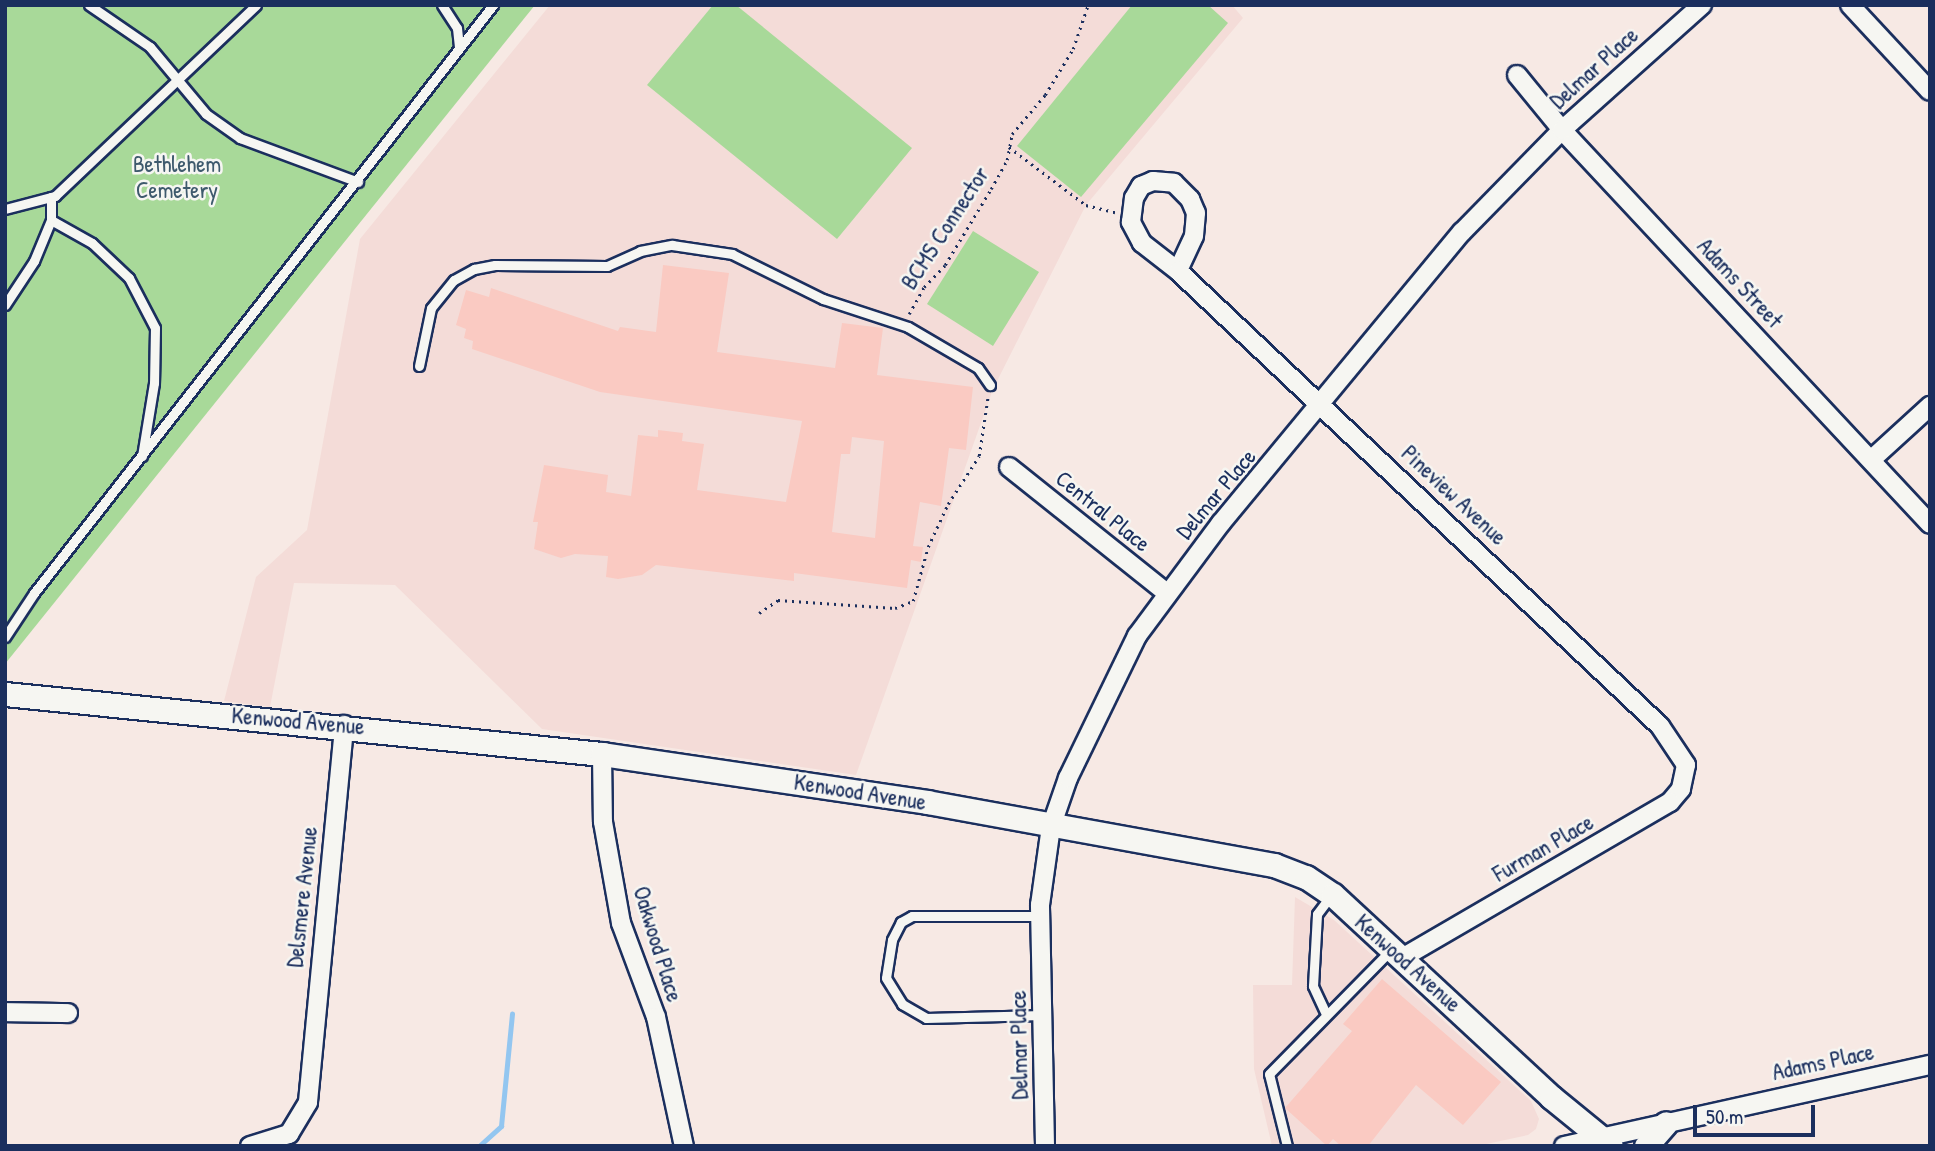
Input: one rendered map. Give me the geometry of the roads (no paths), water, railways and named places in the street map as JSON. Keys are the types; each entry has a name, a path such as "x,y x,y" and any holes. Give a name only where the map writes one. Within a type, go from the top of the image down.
{"street":[{"name":"Delmar Place","path":"1045,1146 1040,916 1051,827 1068,778 1137,636 1221,523 1322,406 1462,232 1562,130 1702,5"},
{"path":"1850,5 1930,91"},
{"name":"Adams Street","path":"1517,75 1562,130 1930,524"},
{"name":"Pineview Avenue","path":"1178,271 1194,236 1196,213 1190,198 1174,183 1153,181 1141,186 1130,210 1135,234 1178,271 1660,726 1686,765"},
{"path":"1872,459 1930,407"},
{"name":"Central Place","path":"1009,467 1168,594"},
{"name":"Kenwood Avenue","path":"5,694 344,725 602,754 927,802 1051,827 1240,856 1306,877 1332,894 1399,952 1605,1142"},
{"name":"Delsmere Avenue","path":"250,1146 289,1134 308,1102 344,725"},
{"name":"Oakwood Place","path":"602,754 603,822 621,923 656,1017 684,1146"},
{"name":"Furman Place","path":"1399,952 1670,802 1681,789 1686,765"},
{"path":"5,1012 68,1013"},
{"name":"Adams Place","path":"1564,1146 1605,1142 1666,1123 1930,1065"},
{"path":"1646,1146 1666,1123"}],"lane":[{"path":"89,5 150,47 206,114 240,138 358,182"},
{"path":"5,209 51,197 256,5"},
{"path":"442,5 457,28 459,48"},
{"path":"5,637 34,593 358,182 493,5"},
{"path":"5,305 34,261 51,220 51,197"},
{"path":"51,220 92,243 129,278 155,328 154,383 142,458"},
{"path":"419,366 430,308 454,280 474,269 495,265 607,266 640,251 672,245 732,254 823,299 903,325 978,368 990,385"},
{"path":"1326,1014 1314,986 1314,974 1317,914 1332,894"},
{"path":"1040,916 912,916 901,922 892,940 886,978 902,1004 926,1018 1043,1015"},
{"path":"1287,1146 1269,1074 1326,1014 1399,952"}],"waterway":[{"path":"479,1146 501,1126 512,1014"}],"park label":[{"name":"Bethlehem Cemetery","path":"177,177"}]}
